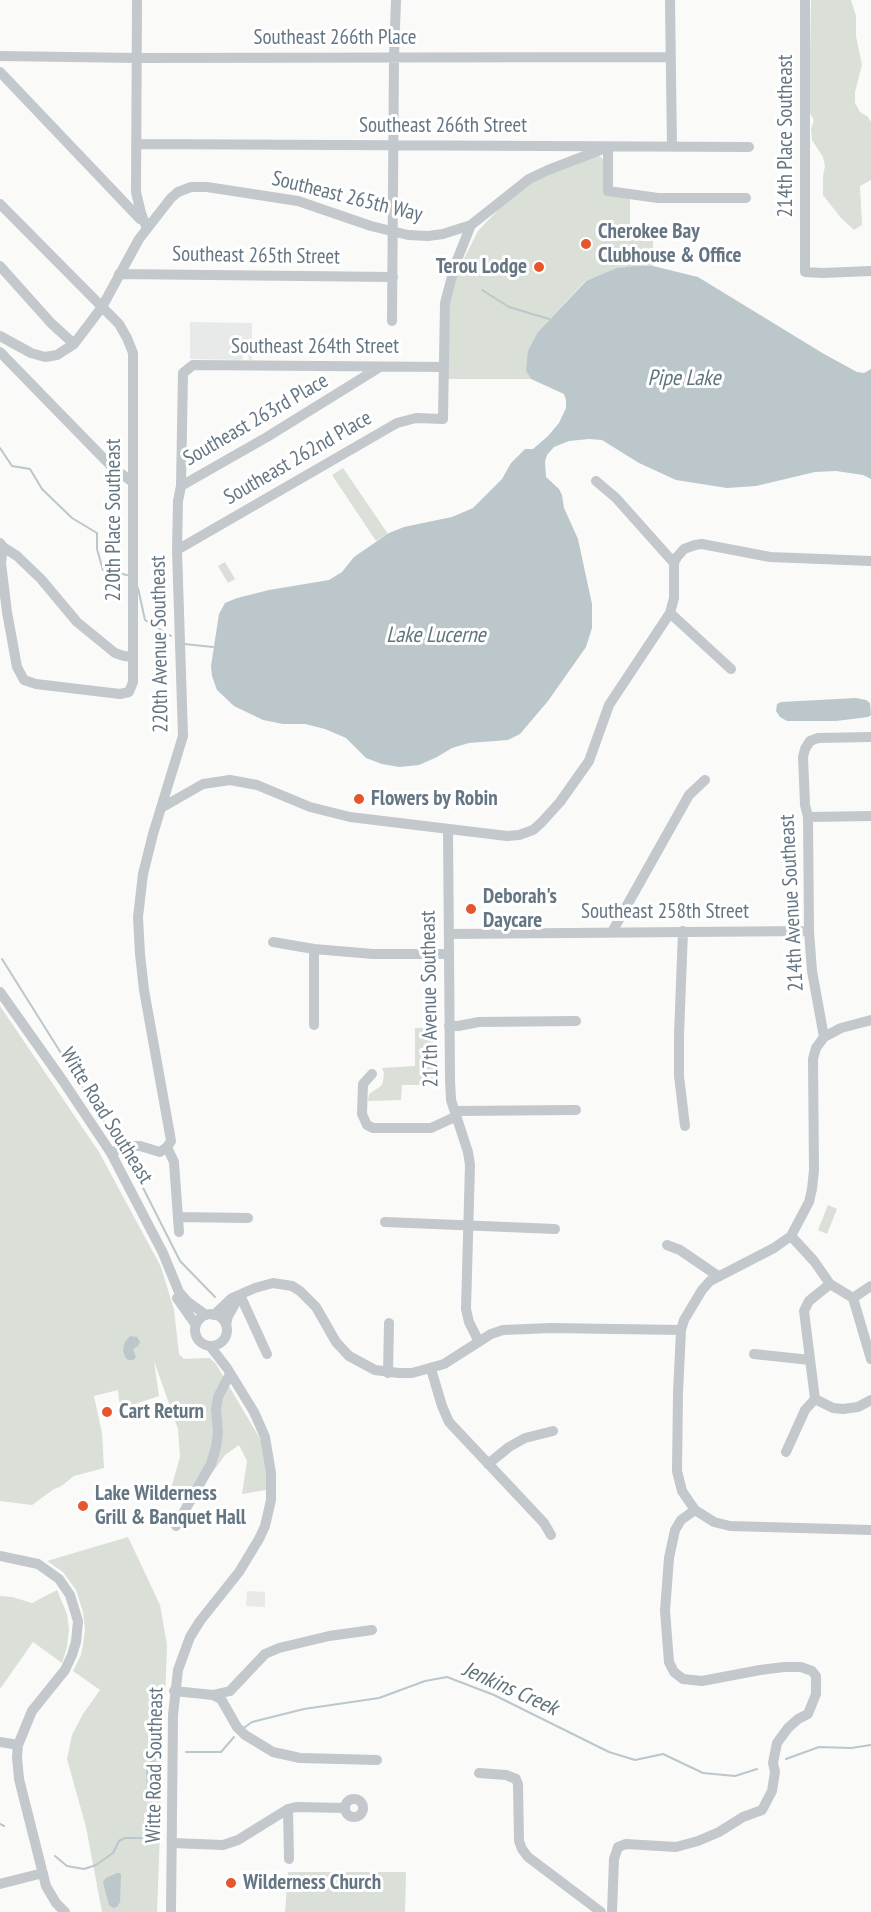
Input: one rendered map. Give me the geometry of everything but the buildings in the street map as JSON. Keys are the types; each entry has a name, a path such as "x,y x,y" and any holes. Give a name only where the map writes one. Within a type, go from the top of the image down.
{"street":[{"path":"137,0 136,192 147,229"},
{"path":"392,321 396,0"},
{"path":"670,0 672,147"},
{"name":"214th Place Southeast","path":"805,0 806,272 871,271"},
{"name":"Southeast 266th Place","path":"0,56 670,57"},
{"path":"0,72 136,213 147,229"},
{"name":"Southeast 266th Street","path":"136,144 749,147"},
{"path":"608,147 608,191 658,198 746,198"},
{"name":"Southeast 265th Way","path":"0,336 31,353 45,357 57,355 74,344 102,307 139,239 171,198 184,189 199,186 298,201 371,226 428,236 471,225 529,179 608,147"},
{"path":"0,204 102,307"},
{"path":"444,367 445,303 455,265 471,225"},
{"path":"0,266 43,315 74,344"},
{"name":"Southeast 265th Street","path":"119,274 393,277"},
{"name":"220th Place Southeast","path":"1,545 7,612 17,668 24,680 36,684 120,694 129,692 133,682 134,657 134,359 123,330 102,307"},
{"path":"0,352 114,469 133,482"},
{"name":"Southeast 264th Street","path":"186,368 193,365 444,367"},
{"name":"Southeast 263rd Place","path":"181,486 267,437 381,367"},
{"name":"Southeast 262nd Place","path":"177,550 397,423 416,418 443,419 444,367"},
{"name":"220th Avenue Southeast","path":"178,1232 174,1162 167,1147 171,1141 144,990 138,924 143,874 183,736 177,550 178,501 181,486 182,378 186,368"},
{"path":"596,481 616,498 674,563"},
{"path":"161,808 203,784 230,780 257,785 310,807 338,815 507,836 526,833 541,824 561,802 589,761 609,705 670,613 674,598 674,563 684,549 695,544 702,544 770,557 871,561"},
{"path":"1,545 17,556 41,579 78,622 115,653 134,657"},
{"path":"670,613 731,669"},
{"name":"214th Avenue Southeast","path":"824,1037 814,986 809,931 805,749 810,741 818,738 871,737"},
{"path":"612,932 689,795 705,780"},
{"path":"808,817 871,816"},
{"name":"217th Avenue Southeast","path":"448,830 451,1100 470,1165 466,1309 467,1317 479,1342"},
{"path":"683,931 679,1076 685,1126"},
{"name":"Southeast 258th Street","path":"449,934 809,931"},
{"path":"273,942 314,949 373,954 449,954"},
{"path":"314,949 314,1025"},
{"name":"Witte Road Southeast","path":"0,992 111,1153 142,1211 179,1292 188,1302 222,1319 226,1325 226,1334 222,1342 228,1371"},
{"path":"871,1020 841,1028 824,1037 816,1048 813,1059 814,1170 812,1189 809,1202 791,1236 774,1248 710,1281 689,1310 681,1330 677,1472 682,1491 695,1510 714,1522 730,1526 871,1530"},
{"path":"449,1026 479,1022 576,1021"},
{"path":"372,1074 363,1084 362,1114 367,1125 378,1129 426,1129 436,1126 456,1113 576,1110"},
{"path":"111,1153 126,1146 140,1146 160,1152 167,1147"},
{"path":"178,1217 248,1218"},
{"path":"385,1222 555,1229"},
{"path":"791,1236 814,1261 830,1284 853,1298 870,1354"},
{"path":"668,1245 680,1250 718,1276"},
{"name":"Witte Road Southeast","path":"168,1267 175,1296 196,1325 195,1331 198,1339 210,1346 254,1412 265,1437 272,1473 271,1500 265,1526 250,1556 190,1637 174,1691 171,1912"},
{"path":"196,1325 198,1321 232,1298 273,1283 292,1286 316,1307 336,1342 349,1356 375,1370 388,1373 412,1373 431,1369 444,1364 491,1334 503,1330 519,1328 681,1330"},
{"path":"786,1452 806,1410 815,1399 804,1311 808,1301 830,1284"},
{"path":"853,1298 871,1286"},
{"path":"226,1325 228,1316 240,1295"},
{"path":"240,1295 267,1354"},
{"path":"388,1373 389,1323"},
{"path":"210,1346 222,1342"},
{"path":"754,1354 810,1360"},
{"path":"431,1369 449,1422 544,1523 551,1535"},
{"path":"176,1526 211,1464 218,1433 216,1409 218,1397 228,1371"},
{"path":"815,1399 833,1408 843,1409 858,1407 871,1400"},
{"path":"488,1464 509,1447 525,1438 553,1431"},
{"path":"612,1912 614,1859 618,1847 626,1844 676,1847 719,1832 743,1817 762,1810 772,1791 775,1772 773,1763 777,1743 788,1728 808,1714 816,1694 816,1676 812,1671 801,1667 760,1670 702,1681 683,1679 674,1672 669,1662 665,1611 671,1546 675,1530 681,1520 695,1510"},
{"path":"0,1556 38,1564 59,1579 70,1594 78,1621 78,1632 72,1655 65,1670 32,1711 18,1745 18,1773 43,1873 51,1895 64,1912"},
{"path":"174,1691 213,1695 230,1691 265,1654 279,1648 329,1636 372,1630"},
{"path":"213,1695 221,1699 237,1727 245,1735 273,1752 300,1758 376,1760"},
{"path":"0,1742 18,1745"},
{"path":"479,1773 506,1775 516,1779 519,1841 522,1849 528,1857 601,1912"},
{"path":"172,1843 214,1845 231,1843 288,1809 296,1807 345,1808"},
{"path":"288,1809 289,1859"},
{"path":"0,1884 43,1873"}],"shaded area":[{"path":"811,0 851,0 856,16 856,36 862,65 855,92 855,103 860,112 871,122 871,180 860,186 862,225 854,230 823,195 825,166 823,157 812,140 811,129 814,120 809,112"},
{"path":"598,155 604,160 604,194 630,199 630,234 653,234 653,266 636,266 585,281 538,332 526,371 531,379 446,379 451,284 478,231 516,191 544,175"},
{"path":"190,322 252,323 252,360 249,360 248,354 244,354 242,360 190,359"},
{"path":"343,468 388,534 376,541 332,475"},
{"path":"225,562 235,579 228,583 218,566"},
{"path":"0,1006 99,1152 161,1267 174,1310 179,1354 184,1359 210,1358 216,1364 267,1454 272,1489 242,1494 247,1461 239,1445 225,1455 196,1495 170,1492 180,1457 178,1429 154,1361 159,1396 120,1409 118,1390 94,1396 102,1433 104,1468 74,1476 32,1505 0,1501"},
{"path":"415,1028 437,1028 437,1085 402,1085 401,1100 368,1101 369,1094 383,1082 382,1068 415,1066"},
{"path":"828,1205 837,1209 827,1234 818,1230"},
{"path":"128,1537 160,1605 167,1645 157,1912 102,1912 86,1827 67,1759 72,1735 100,1690 73,1671 83,1645 85,1629 83,1612 76,1590 63,1572 47,1561"},
{"path":"57,1590 67,1614 69,1629 62,1663 33,1642 0,1689 0,1596 32,1603"},
{"path":"247,1591 265,1592 265,1607 246,1606"},
{"path":"288,1872 406,1872 405,1912 285,1912"}],"water":[{"path":"653,266 698,277 857,372 864,373 871,369 871,479 863,475 836,471 815,472 756,486 727,488 676,480 639,463 602,440 569,441 554,447 547,455 545,462 546,477 559,489 564,508 578,539 592,604 592,628 586,647 548,701 520,734 508,740 469,743 452,748 419,765 399,767 366,758 346,738 325,729 305,724 283,724 263,720 234,706 217,690 211,666 219,614 225,603 269,590 329,580 342,572 354,557 389,533 404,527 452,517 473,508 502,479 511,463 525,449 533,449 548,436 559,423 566,408 566,400 564,394 531,379 526,371 528,351 538,332 586,281 617,268"},
{"path":"856,698 870,703 871,715 836,721 787,721 776,711 777,704 781,702"},
{"path":"130,1336 137,1337 140,1342 133,1349 136,1357 133,1360 125,1357 123,1350"},
{"path":"117,1873 121,1875 120,1902 117,1907 113,1908 109,1905 103,1882"}],"waterway":[{"path":"482,290 509,307 549,319"},
{"path":"0,448 12,466 30,469 42,489 72,518 97,533 97,549 103,570 127,575"},
{"path":"138,588 145,620 171,636"},
{"path":"184,644 213,647"},
{"path":"2,959 113,1136"},
{"path":"128,1158 180,1261 215,1297"},
{"name":"Jenkins Creek","path":"245,1727 252,1722 304,1709 379,1698 425,1681 447,1677 494,1695 609,1752 635,1760 663,1754 703,1773 735,1776 757,1769"},
{"name":"Jenkins Creek","path":"186,1752 221,1752 234,1737"},
{"name":"Jenkins Creek","path":"786,1759 819,1747 851,1748 871,1745"},
{"name":"Jenkins Creek","path":"55,1856 67,1866 84,1869 96,1865 113,1853 119,1841 125,1838 145,1838 154,1833 157,1823 148,1789 147,1768 160,1756"},
{"name":"Jenkins Creek","path":"0,1824 4,1826"}],"place":[{"name":"Cherokee Bay Clubhouse & Office","path":"586,244"},
{"name":"Terou Lodge","path":"539,267"},
{"name":"Flowers by Robin","path":"359,799"},
{"name":"Deborah's Daycare","path":"471,909"},
{"name":"Cart Return","path":"107,1412"},
{"name":"Lake Wilderness Grill & Banquet Hall","path":"83,1506"},
{"name":"Wilderness Church","path":"231,1883"}],"water label":[{"name":"Pipe Lake","path":"684,379"},
{"name":"Lake Lucerne","path":"436,636"}]}
